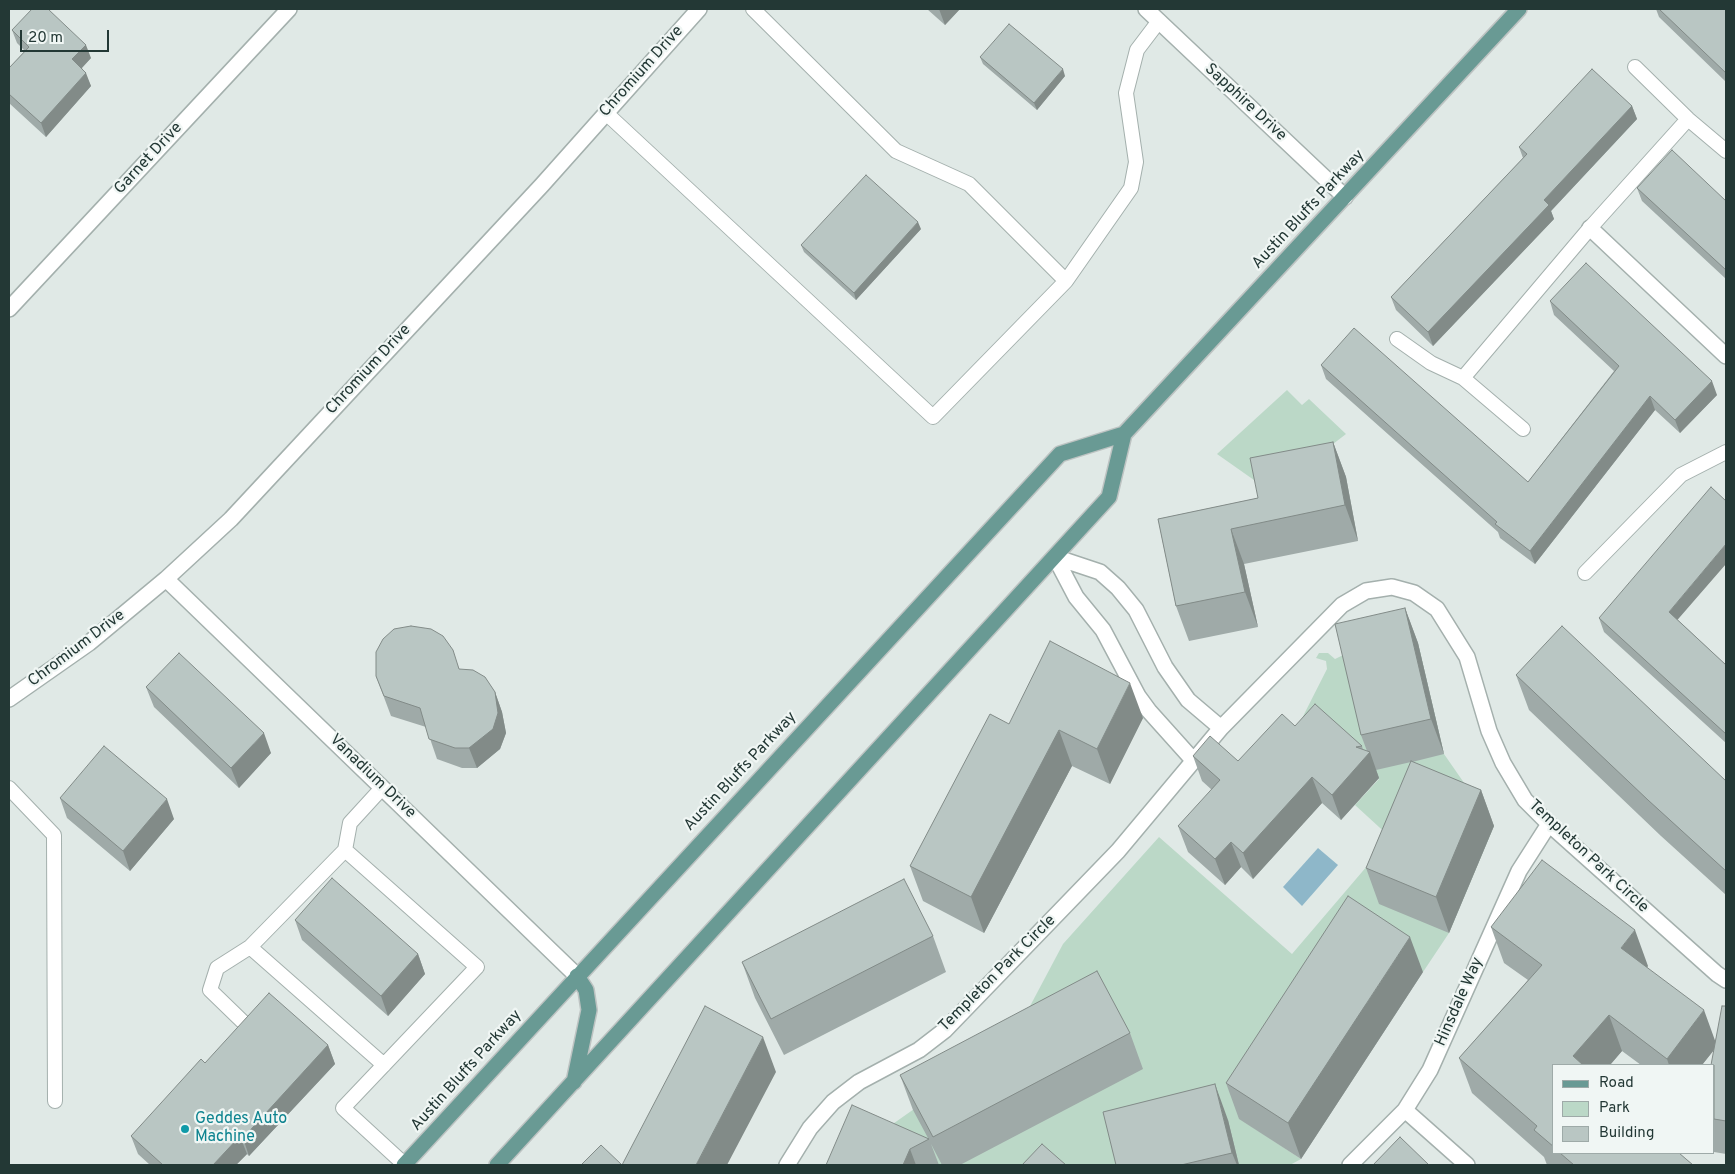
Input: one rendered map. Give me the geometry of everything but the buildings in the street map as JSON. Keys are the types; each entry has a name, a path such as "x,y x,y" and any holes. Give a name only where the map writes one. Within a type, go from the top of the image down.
{"main road":[{"name":"Austin Bluffs Parkway","path":"497,1165 1109,497 1124,434 1519,9"},
{"name":"Austin Bluffs Parkway","path":"405,1165 577,976 1060,454 1124,434"},
{"path":"573,1083 589,1010 586,990 577,976"}],"street":[{"name":"Garnet Drive","path":"9,309 289,9"},
{"name":"Chromium Drive","path":"9,699 89,643 166,579 237,512 606,113 699,9"},
{"name":"Sapphire Drive","path":"1146,9 1345,197"},
{"path":"1590,228 1726,356"},
{"path":"1055,557 1100,572 1118,588 1136,610 1165,667 1188,700 1221,728"},
{"path":"1055,557 1076,597 1104,630 1138,696 1193,760"},
{"name":"Vanadium Drive","path":"166,579 577,976"},
{"name":"Templeton Park Circle","path":"787,1165 810,1128 833,1102 859,1082 920,1050 946,1030 1118,851 1221,728 1342,605 1366,591 1392,587 1414,593 1437,609 1467,658 1489,731 1503,763 1525,800 1549,824 1726,980"},
{"name":"Hinsdale Way","path":"1350,1165 1405,1110 1430,1070 1519,871 1549,824"},
{"path":"1405,1110 1467,1165"}],"lane":[{"path":"753,9 896,151 969,184 1066,280"},
{"path":"606,113 933,417 1066,280 1131,188 1136,162 1126,92 1137,50 1158,21"},
{"path":"1635,67 1688,119 1726,151"},
{"path":"1463,378 1590,228 1688,119"},
{"path":"1397,339 1431,363 1463,378 1523,429"},
{"path":"1585,573 1681,475 1726,452"},
{"path":"9,788 54,835 55,1102"},
{"path":"242,1021 210,990 217,968 250,947 345,850 350,823 382,788"},
{"path":"345,850 477,967 343,1108 405,1165"},
{"path":"250,947 384,1065"}],"green space":[{"path":"1287,390 1302,405 1309,399 1346,434 1271,492 1217,454"},
{"path":"1409,633 1418,643 1444,754 1494,826 1449,933 1423,972 1361,932 1239,1118 1301,1159 1290,1165 850,1165 880,1133 1012,1040 1063,944 1159,837 1292,954 1391,838 1355,805 1379,779 1291,740 1327,669 1326,661 1316,658 1319,653 1328,653 1335,659 1387,634"}],"water":[{"path":"1318,848 1338,865 1302,906 1283,887"}],"place":[{"name":"Geddes Auto Machine","path":"185,1129"}]}
